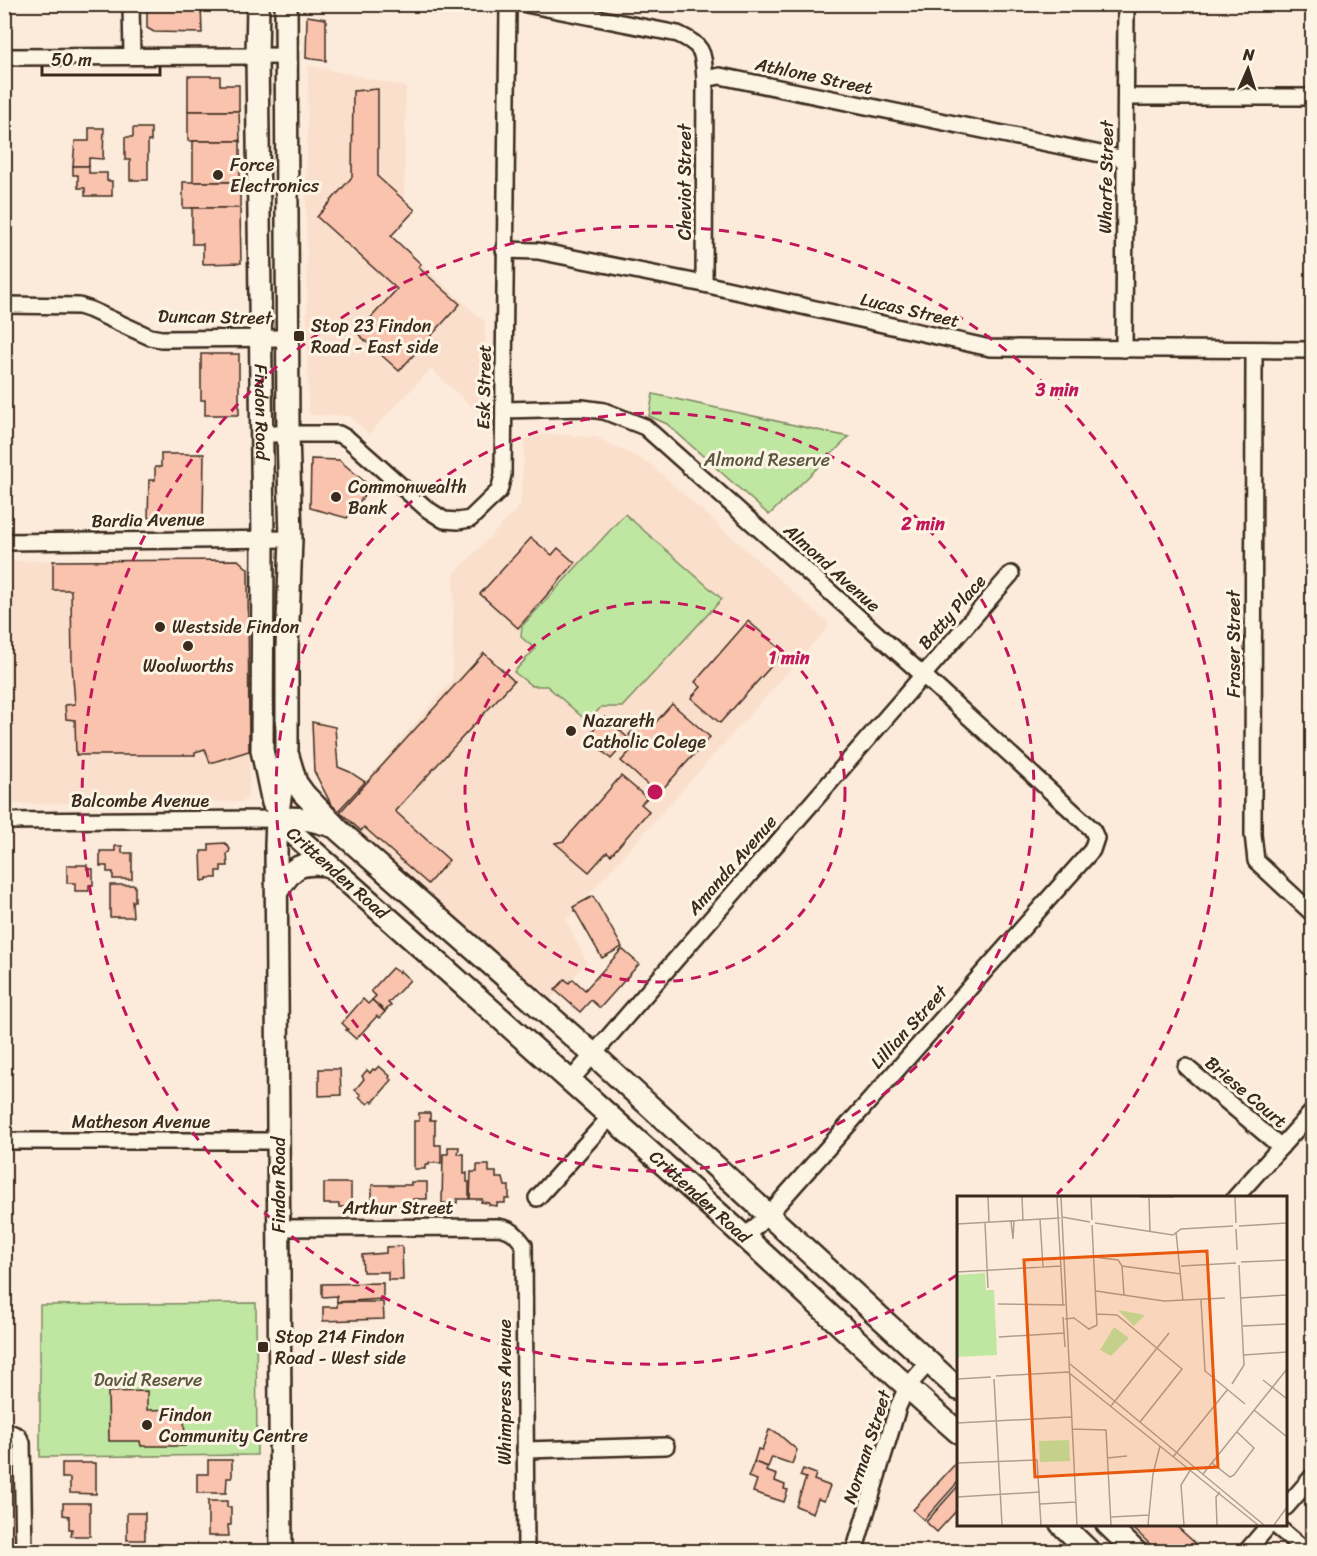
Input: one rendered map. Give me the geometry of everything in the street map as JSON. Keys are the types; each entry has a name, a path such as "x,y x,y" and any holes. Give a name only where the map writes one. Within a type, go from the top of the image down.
{"main road":[{"name":"Findon Road","path":"258,4 262,338 262,750 277,819"},
{"name":"Findon Road","path":"281,1551 277,819 286,751 291,539 288,433 286,4"},
{"path":"262,628 287,648"},
{"path":"286,751 296,783 335,826"},
{"name":"Crittenden Road","path":"277,819 309,818 335,826 593,1054 957,1388"},
{"name":"Crittenden Road","path":"277,819 611,1116 957,1431"},
{"path":"278,890 292,871 300,865 309,863 328,865"},
{"path":"1062,1526 1090,1551"},
{"path":"1109,1526 1134,1551"}],"street":[{"path":"131,4 132,56"},
{"name":"Esk Street","path":"262,434 339,434 348,439 427,509 444,520 470,519 499,491 503,475 508,4"},
{"path":"526,4 678,34 694,41 703,53 705,79"},
{"name":"Wharfe Street","path":"1124,349 1126,4"},
{"path":"4,57 286,56"},
{"name":"Athlone Street","path":"705,79 720,76 1125,159"},
{"name":"Cheviot Street","path":"704,284 705,79"},
{"path":"1126,97 1312,97"},
{"name":"Lucas Street","path":"504,250 538,251 704,284 990,348 1312,350"},
{"name":"Duncan Street","path":"4,305 80,306 150,337 161,339 288,338"},
{"name":"Fraser Street","path":"1254,351 1253,834 1256,861 1312,913"},
{"name":"Almond Avenue","path":"504,410 582,408 604,411 645,427 1092,829 1096,838"},
{"name":"Bardia Avenue","path":"4,542 291,539"},
{"name":"Batty Place","path":"923,675 1011,574"},
{"name":"Amanda Avenue","path":"571,1080 923,675"},
{"name":"Balcombe Avenue","path":"4,821 277,819"},
{"name":"Lillian Street","path":"745,1237 769,1214 1092,850 1096,838"},
{"name":"Briese Court","path":"1186,1067 1281,1147"},
{"path":"1236,1196 1312,1112"},
{"path":"537,1198 611,1116"},
{"name":"Matheson Avenue","path":"4,1141 278,1141"},
{"name":"Arthur Street","path":"279,1228 497,1227 508,1228 516,1234"},
{"name":"Whimpress Avenue","path":"516,1234 524,1245 526,1551"},
{"name":"Norman Street","path":"854,1551 898,1407 907,1387 929,1362"},
{"path":"11,1433 22,1443 24,1551"},
{"path":"525,1450 666,1446"},
{"path":"1287,1506 1312,1477"},
{"path":"1246,1551 1268,1526"},
{"path":"1276,1526 1306,1551"}],"shaded area":[{"path":"308,65 406,87 404,200 415,210 391,236 485,322 485,419 431,369 369,434 349,416 312,415 308,409 306,203"},
{"name":"Nazareth Catholic Colege","path":"535,434 596,437 649,463 830,625 566,920 587,963 546,1004 338,811 452,680 454,574 520,506 525,440"},
{"path":"241,559 249,566 250,754 249,792 244,802 5,804 4,561"}],"green space":[{"name":"Almond Reserve","path":"653,394 849,437 769,515 667,424 649,416"},
{"path":"625,514 722,599 622,707 601,707 588,722 547,686 532,686 514,672 535,649 521,637 522,626"},
{"name":"David Reserve","path":"256,1303 257,1455 40,1457 40,1305"}],"building":[{"path":"147,4 201,4 202,33 154,32 147,28"},
{"path":"307,16 326,19 326,61 306,58"},
{"path":"188,76 220,76 220,85 239,85 239,111 188,111"},
{"path":"378,89 378,177 415,210 391,236 421,264 418,267 460,304 399,371 357,333 397,289 317,217 352,177 353,91"},
{"path":"188,111 239,111 240,141 188,141"},
{"path":"89,128 104,128 103,159 89,158 89,166 73,166 75,141 89,141"},
{"path":"133,128 151,128 151,141 148,141 148,180 130,180 130,160 125,160 125,137 133,137"},
{"path":"193,141 240,141 240,182 193,182"},
{"path":"73,166 89,166 89,173 107,173 107,181 112,181 112,196 85,196 85,188 78,188 78,175 73,175"},
{"path":"183,182 240,182 240,208 183,208"},
{"path":"192,208 240,208 241,263 203,264 203,244 192,244"},
{"path":"201,354 239,354 239,415 205,415 205,400 201,400"},
{"path":"161,454 204,454 203,518 148,518 149,480 155,480 155,467 161,467"},
{"name":"Commonwealth Bank","path":"311,459 339,460 371,487 347,518 310,508"},
{"path":"531,538 552,555 558,548 575,563 518,628 480,594"},
{"name":"Westside Findon","path":"238,560 248,569 249,751 210,763 205,749 195,752 195,755 76,755 75,720 66,719 65,705 75,704 71,590 53,590 53,561"},
{"path":"748,621 784,652 720,723 691,698 701,687 695,682"},
{"path":"484,653 514,681 395,811 449,860 428,884 364,827 361,831 340,812"},
{"path":"672,704 710,737 658,794 621,761 638,743 629,735 647,714 656,722"},
{"path":"605,717 629,739 611,759 587,737"},
{"path":"312,722 335,727 338,767 365,782 338,811 331,804 314,771"},
{"path":"621,776 647,798 641,804 649,811 611,855 607,852 589,872 555,843 564,841"},
{"path":"225,843 230,849 227,854 228,866 221,866 221,871 217,871 217,878 207,878 202,881 201,851 209,851 209,844"},
{"path":"115,846 122,846 122,853 132,853 132,879 113,879 113,872 107,872 107,866 100,866 100,851 115,851"},
{"path":"67,865 87,865 87,869 93,869 93,885 89,885 89,891 75,891 75,883 67,883"},
{"path":"110,885 135,885 135,901 132,901 133,917 110,917"},
{"path":"593,896 622,947 602,958 573,907"},
{"path":"622,949 639,964 600,1008 591,1000 580,1012 555,990 565,979 569,983 573,979 585,990"},
{"path":"392,968 399,973 400,971 410,980 388,1003 391,1005 385,1011 372,1000 376,996 371,991"},
{"path":"363,999 368,1004 372,1000 385,1012 379,1018 377,1016 356,1039 342,1023"},
{"path":"379,1066 392,1080 373,1102 368,1104 359,1097 361,1095 355,1090 364,1079 362,1076 367,1070 370,1073"},
{"path":"319,1069 340,1069 341,1095 319,1096"},
{"path":"419,1113 430,1113 430,1120 435,1120 435,1145 441,1145 441,1163 429,1163 425,1165 425,1169 414,1169 414,1121 419,1121"},
{"path":"448,1147 459,1147 458,1154 464,1154 464,1174 467,1173 467,1182 469,1182 469,1199 457,1199 457,1203 442,1203 443,1154 448,1154"},
{"path":"477,1165 489,1165 489,1172 496,1172 496,1178 503,1178 505,1186 509,1186 509,1199 505,1199 505,1203 497,1203 497,1206 481,1202 482,1199 470,1199 471,1172 477,1172"},
{"path":"411,1182 427,1182 427,1199 413,1199 413,1205 372,1205 372,1185 411,1185"},
{"path":"324,1183 351,1183 351,1207 324,1204"},
{"path":"402,1246 403,1280 388,1280 388,1272 363,1272 362,1255 386,1253 386,1247"},
{"path":"383,1283 383,1299 337,1302 337,1296 322,1297 322,1284"},
{"path":"337,1302 383,1302 384,1319 323,1321 323,1307 337,1307"},
{"name":"Findon Community Centre","path":"147,1391 147,1410 184,1409 185,1446 141,1446 140,1441 109,1441 108,1392"},
{"path":"769,1430 776,1432 797,1450 792,1464 772,1457 768,1467 754,1462 758,1449 762,1450"},
{"path":"208,1460 232,1460 232,1478 227,1478 226,1493 197,1493 197,1474 208,1474"},
{"path":"754,1462 768,1467 766,1471 777,1475 775,1481 785,1485 784,1489 788,1490 784,1502 753,1492 757,1480 748,1477"},
{"path":"957,1462 957,1483 924,1520 913,1510"},
{"path":"62,1463 96,1463 96,1494 70,1493 70,1478 62,1478"},
{"path":"803,1469 816,1474 814,1480 830,1486 824,1501 818,1499 813,1513 796,1506 806,1478 800,1476"},
{"path":"957,1487 957,1510 937,1532 926,1522"},
{"path":"208,1501 227,1501 227,1507 231,1507 229,1536 208,1536"},
{"path":"63,1503 90,1503 90,1536 71,1536 69,1516 63,1515"},
{"path":"127,1513 145,1513 145,1540 127,1540"},
{"path":"1138,1526 1176,1526 1205,1552 1158,1552 1135,1530"}],"place":[{"name":"Force Electronics","path":"218,175"},
{"name":"Stop 23 Findon Road - East side","path":"299,336"},
{"name":"Commonwealth Bank","path":"336,497"},
{"name":"Westside Findon","path":"160,627"},
{"name":"Woolworths","path":"188,646"},
{"name":"Nazareth Catholic Colege","path":"571,731"},
{"name":"Stop 214 Findon Road - West side","path":"263,1347"},
{"name":"Findon Community Centre","path":"147,1425"}]}
